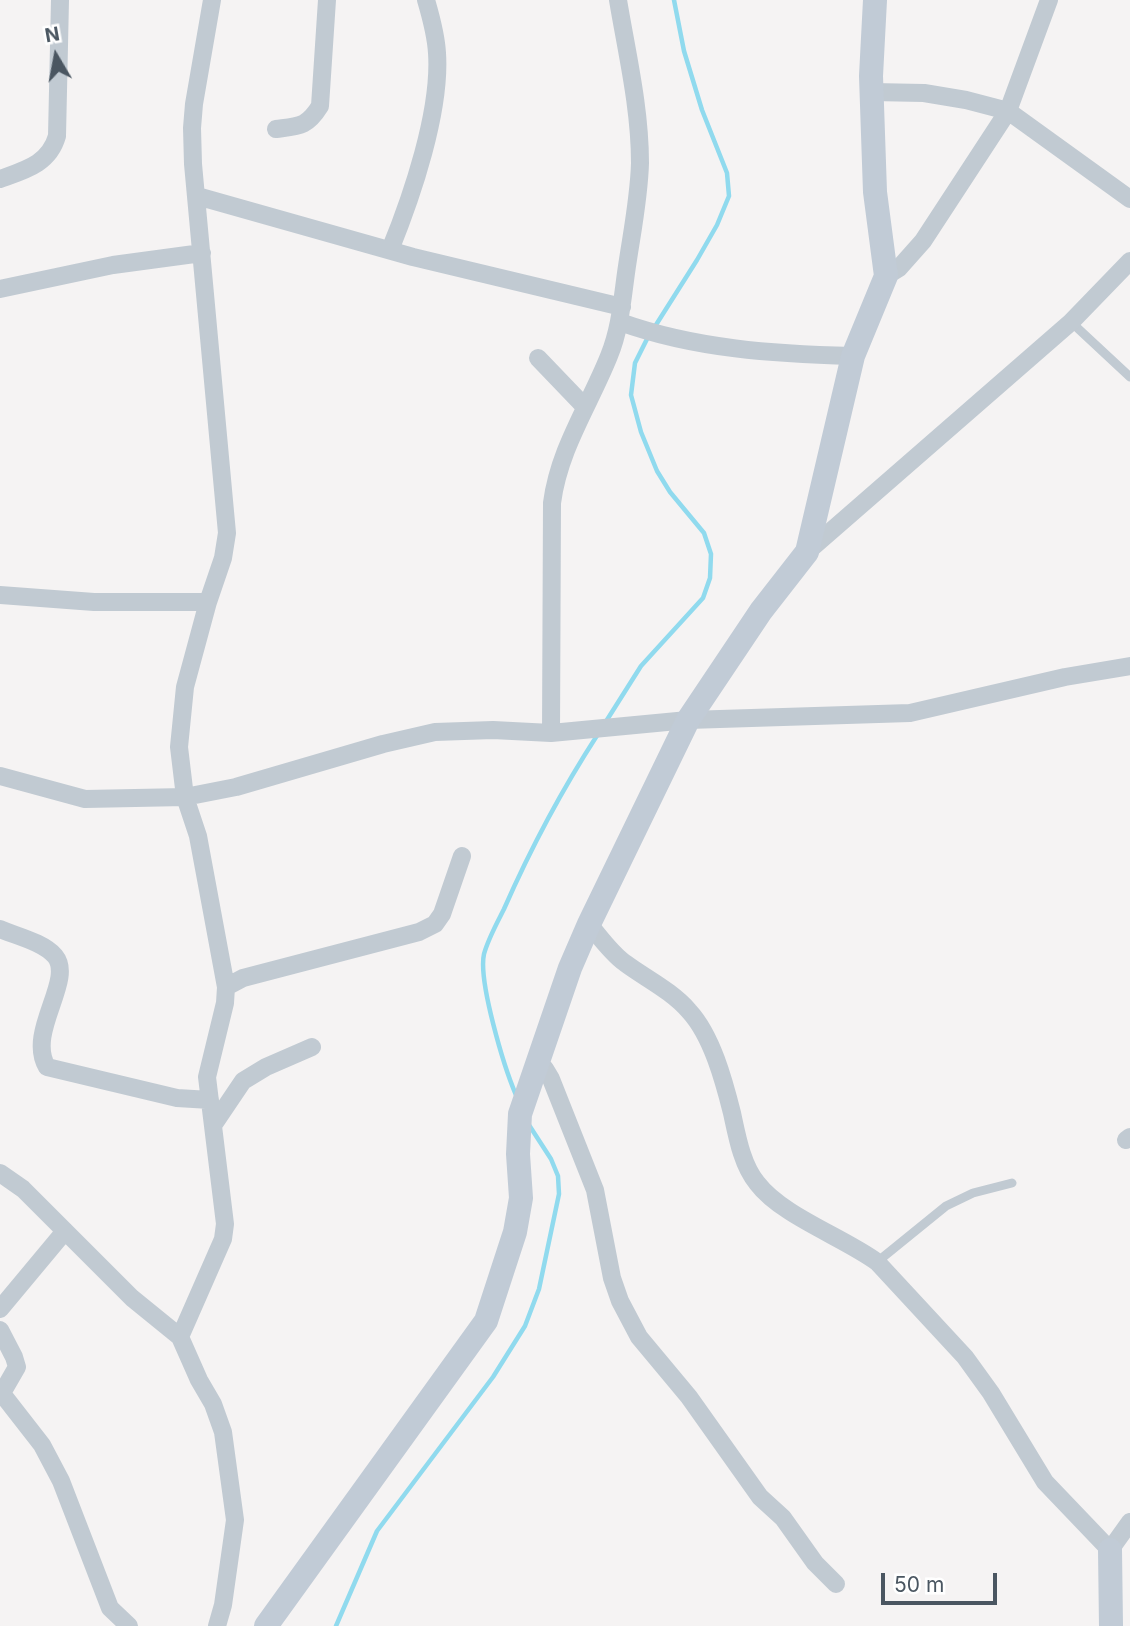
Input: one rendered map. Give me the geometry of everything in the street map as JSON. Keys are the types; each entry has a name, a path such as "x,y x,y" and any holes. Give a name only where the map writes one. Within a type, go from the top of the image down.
{"street":[{"path":"0,179 41,162 55,144 60,0"},
{"path":"180,1337 224,1232 207,1077 225,1003 226,987 198,836 185,797 179,747 185,687 223,558 227,533 192,128 212,0"},
{"path":"276,129 303,125 320,106 327,0"},
{"path":"390,250 407,207 430,119 437,78 437,52 426,0"},
{"path":"551,733 552,503 555,479 567,443 609,356 621,315 637,198 640,162 635,101 618,0"},
{"path":"807,552 853,356 886,276 875,192 872,92 875,0"},
{"path":"886,276 899,268 923,241 1008,111 1049,0"},
{"path":"872,92 924,93 1008,111 1130,199"},
{"path":"197,196 621,315 642,330 666,337 755,350 853,356"},
{"path":"0,289 113,265 202,253"},
{"path":"267,1626 458,1364 486,1321 515,1232 521,1198 518,1131 520,1114 535,1069 570,968 589,924 688,720 761,611 807,552 1071,322 1130,261"},
{"path":"538,358 585,407"},
{"path":"0,595 94,602 208,602"},
{"path":"0,776 85,799 185,797 236,788 435,732 493,730 551,733 688,720 910,713 1065,677 1130,666"},
{"path":"226,987 243,978 427,928 442,914 462,856"},
{"path":"589,924 623,962 689,1011 702,1031 725,1085 747,1165 764,1192 877,1262 965,1357 985,1384 1045,1482 1110,1550"},
{"path":"0,929 54,954 59,965 59,977 39,1045 41,1057 47,1067 177,1098 210,1100"},
{"path":"214,1124 243,1081 266,1067 312,1047"},
{"path":"535,1069 549,1074 590,1174 612,1278 620,1301 639,1337 689,1397 760,1497 783,1518 815,1563 836,1584"},
{"path":"0,1173 23,1189 132,1298 180,1337 223,1432 235,1520 223,1605 217,1626"},
{"path":"0,1309 65,1231"},
{"path":"0,1330 17,1367 1,1392 48,1457 61,1481 110,1608 129,1626"},
{"path":"1111,1626 1110,1550 1130,1522"}],"lane":[{"path":"1071,322 1130,377"},
{"path":"877,1262 946,1206 973,1193 1012,1183"}],"waterway":[{"path":"654,328 717,225 729,196 727,173 702,110 684,51 674,0"},
{"path":"605,723 641,666 703,598 710,578 711,554 704,533 670,492 657,471 641,432 631,395 635,363 649,335"},
{"path":"516,1095 488,1003 484,954 536,842 598,734"},
{"path":"336,1626 377,1531 493,1377 525,1326 539,1289 559,1194 558,1176 551,1159 529,1125"}]}
